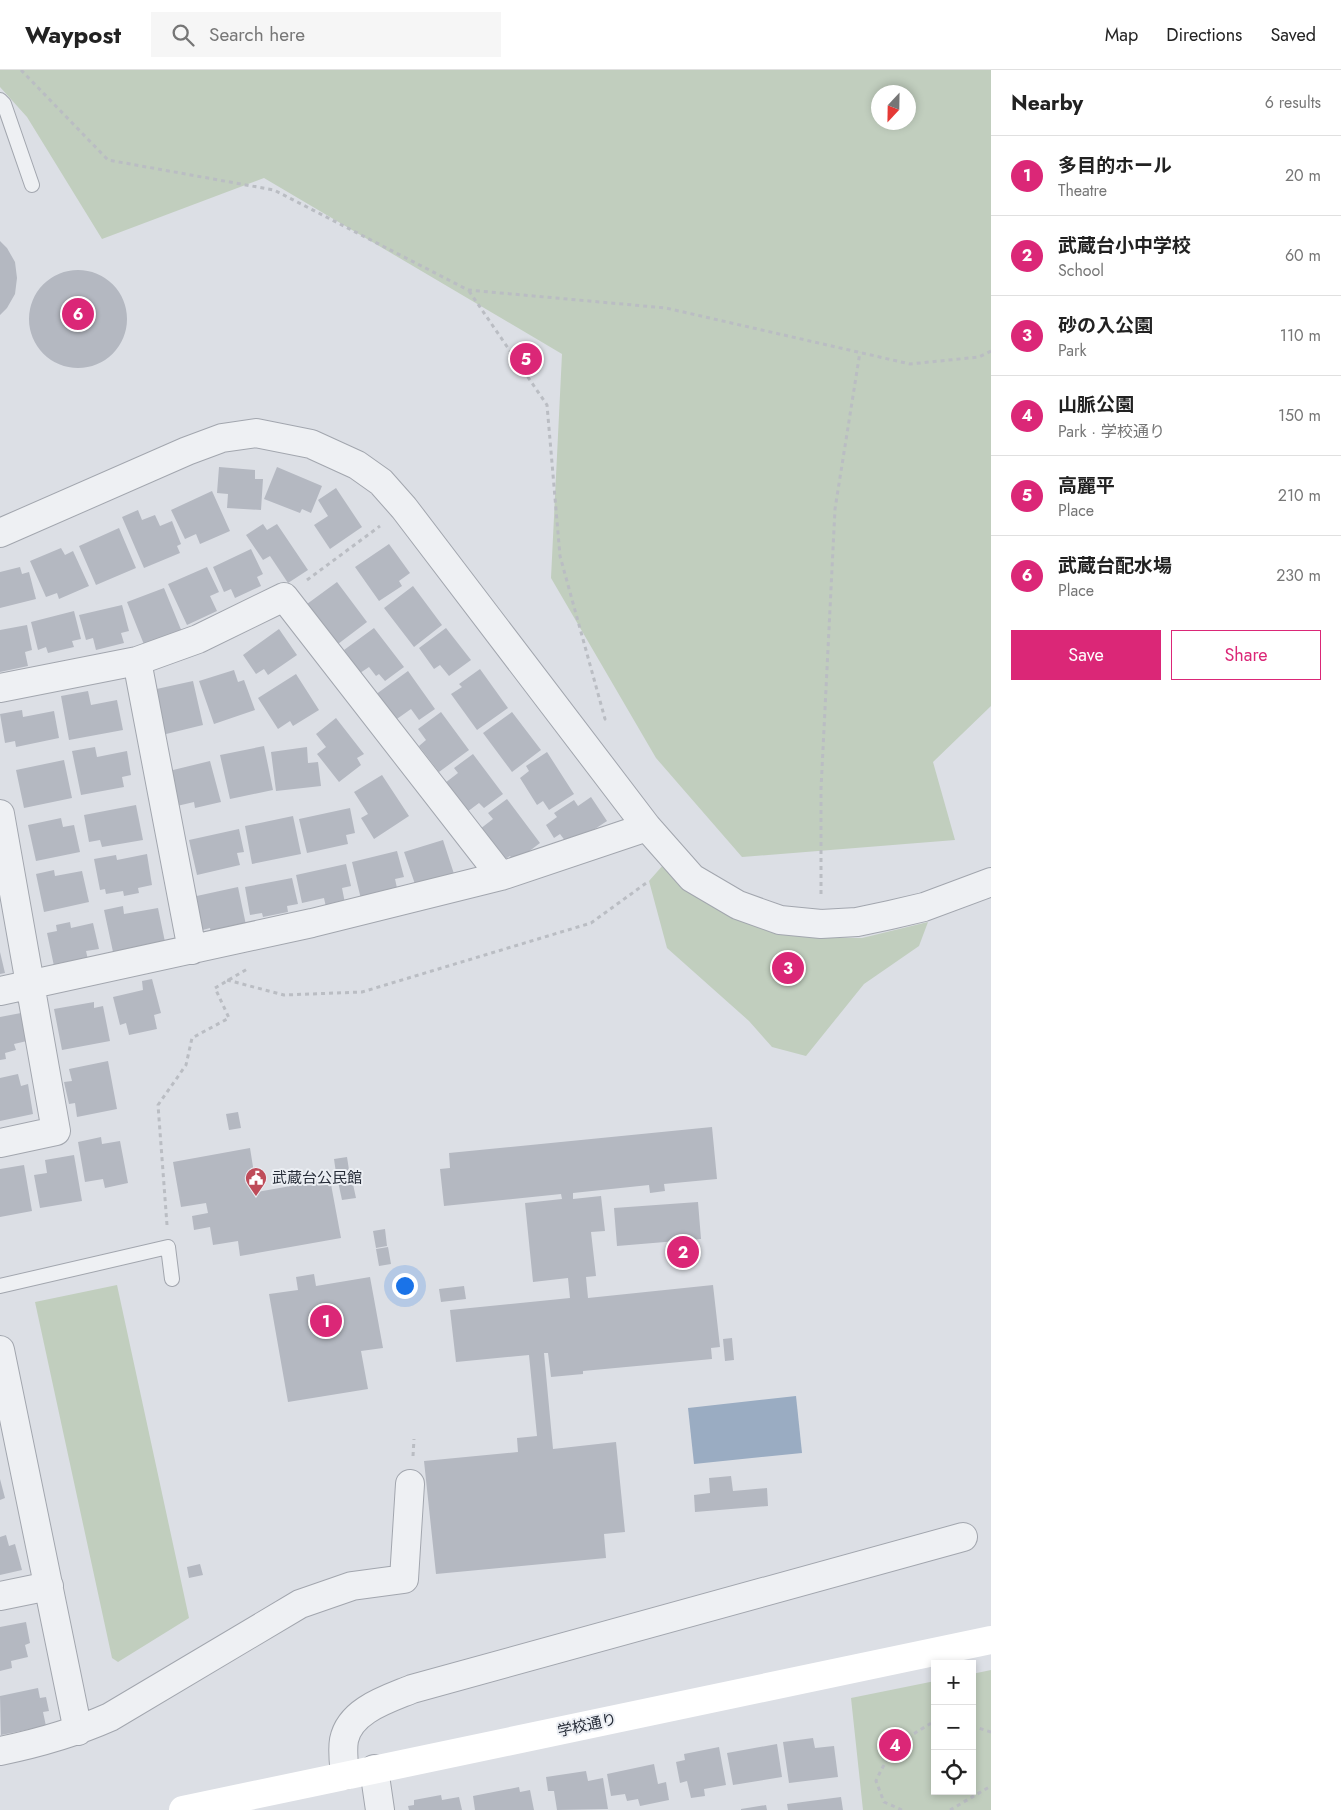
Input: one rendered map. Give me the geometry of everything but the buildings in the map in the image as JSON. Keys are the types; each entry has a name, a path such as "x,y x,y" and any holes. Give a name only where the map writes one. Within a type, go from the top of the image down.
{"street":[{"path":"0,534 187,451 222,438 256,433 311,444 357,464 381,482 404,508 647,827 692,878 738,905 780,920 821,924 857,922 924,907 991,882"},
{"path":"0,688 137,661 198,639 284,597 501,876"},
{"path":"137,661 192,950"},
{"path":"0,814 2,842 56,1131 0,1143"},
{"path":"0,991 192,950 501,876 647,827"},
{"path":"0,1350 9,1438 49,1586 78,1731"},
{"path":"0,1751 44,1742 78,1731 110,1716 300,1604 352,1586 404,1579 410,1484"},
{"path":"345,1775 344,1741 349,1725 376,1703 412,1689 963,1537"},
{"path":"0,1596 49,1586"},
{"name":"学校通り","path":"183,1810 228,1805 345,1775 991,1640"},
{"path":"374,1769 380,1810"}],"lane":[{"path":"0,100 4,104 32,185"},
{"path":"0,1286 168,1248 172,1279"}],"path":[{"path":"21,70 108,160 274,190 468,290 666,308 910,364 979,357 991,351"},
{"path":"468,290 547,405 560,556 606,719 580,738"},
{"path":"821,924 821,789 835,509 860,352"},
{"path":"284,597 404,508"},
{"path":"227,980 284,995 362,992 591,922 649,881"},
{"path":"168,1248 158,1105 186,1066 192,1038 229,1018 216,988 253,966"},
{"path":"902,1810 884,1802 876,1781 883,1764 902,1740 931,1723"},
{"path":"976,1727 991,1732"},
{"path":"950,1810 991,1786"}],"green space":[{"path":"0,70 991,70 991,706 933,762 955,840 742,857 656,758 551,578 562,354 264,178 102,239 27,117 0,87"},
{"path":"664,864 695,896 728,912 808,937 862,938 928,922 919,946 864,984 806,1056 772,1047 749,1021 667,948 649,881"},
{"path":"117,1285 189,1618 118,1662 112,1658 35,1302"},
{"path":"991,1670 991,1810 863,1810 851,1698 931,1682 931,1795 976,1795 976,1673"}],"water":[{"path":"796,1396 802,1453 694,1464 688,1408"}],"place":[{"name":"武蔵台配水場","path":"78,314"},
{"name":"高麗平","path":"526,359"},
{"name":"砂の入公園","path":"788,968"},
{"name":"武蔵台公民館","path":"256,1197"},
{"name":"武蔵台小中学校","path":"683,1252"},
{"name":"多目的ホール","path":"326,1321"},
{"name":"山脈公園","path":"895,1745"}]}
